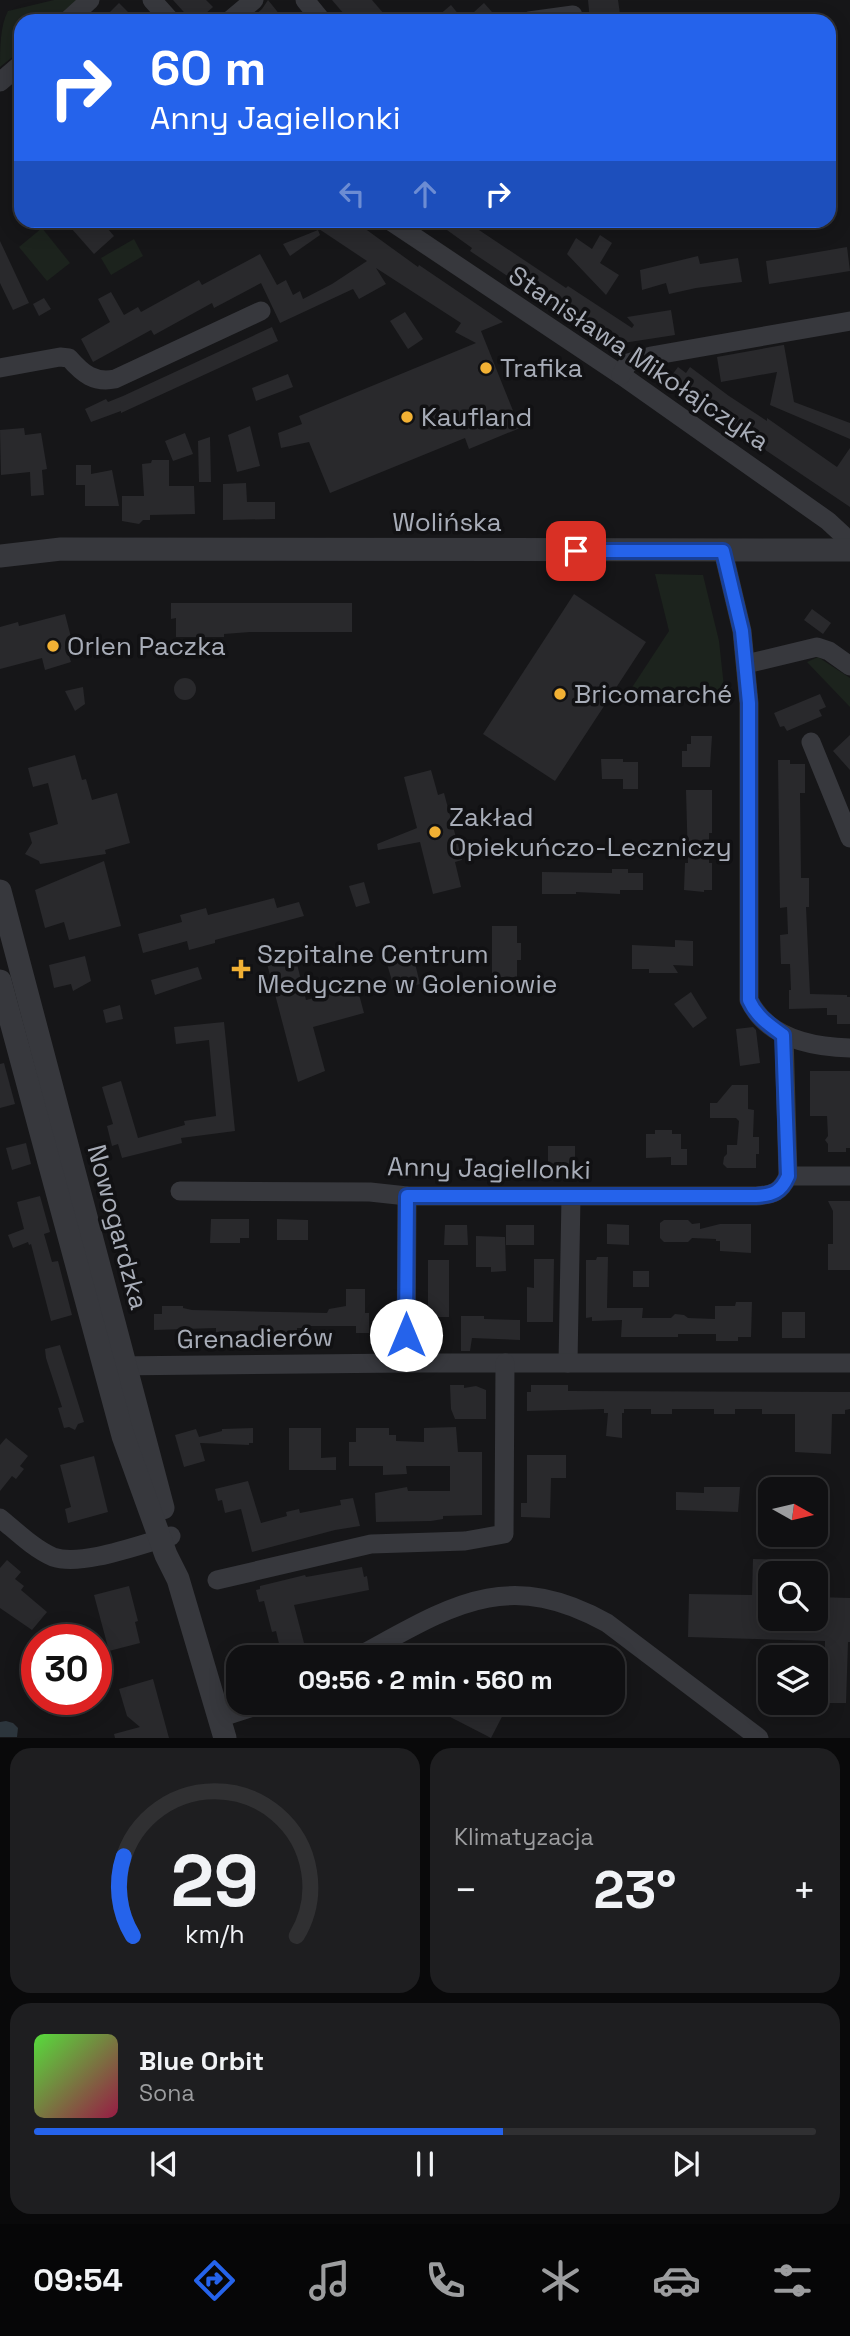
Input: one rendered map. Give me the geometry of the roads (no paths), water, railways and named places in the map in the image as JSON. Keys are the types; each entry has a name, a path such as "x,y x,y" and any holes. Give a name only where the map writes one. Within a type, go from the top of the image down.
{"street":[{"path":"75,14 90,0"},
{"path":"152,0 165,14"},
{"path":"237,14 254,0"},
{"path":"305,0 316,14"},
{"path":"0,82 14,70"},
{"name":"Stanisława Mikołajczyka","path":"401,228 621,375 828,521 842,534 848,550"},
{"path":"0,368 60,357 69,358 94,380 115,379 261,311"},
{"path":"621,375 628,363 651,356 850,321"},
{"name":"Wolińska","path":"0,546 44,550 848,550"},
{"name":"Wolińska","path":"0,556 44,550"},
{"path":"723,551 742,631 749,703 749,1000 761,1018 783,1035 820,1046 850,1048"},
{"path":"746,664 817,647 829,650 850,666"},
{"path":"811,742 850,838"},
{"name":"Nowogardzka","path":"0,891 115,1366 123,1436 178,1566 178,1579 222,1728"},
{"name":"Nowogardzka","path":"0,981 8,1043 115,1366"},
{"path":"783,1035 788,1176 850,1176"},
{"name":"Anny Jagiellonki","path":"180,1191 370,1192 407,1196 769,1195 779,1191 788,1176"},
{"path":"406,1363 407,1196"},
{"path":"568,1363 570,1197"},
{"path":"217,1580 371,1544 465,1541 505,1534 505,1363"},
{"name":"Grenadierów","path":"115,1366 850,1363"},
{"path":"0,1518 42,1551 61,1559 80,1560 166,1537"},
{"path":"379,1645 441,1612 462,1604 510,1595 546,1598 587,1612 607,1623 759,1738"},
{"path":"222,1728 244,1715"}],"place":[{"name":"Trafika","path":"486,368"},
{"name":"Kaufland","path":"407,417"},
{"name":"Orlen Paczka","path":"53,646"},
{"name":"Bricomarché","path":"560,694"},
{"name":"Zakład Opiekuńczo-Leczniczy","path":"435,832"},
{"name":"Szpitalne Centrum Medyczne w Goleniowie","path":"241,969"}]}
